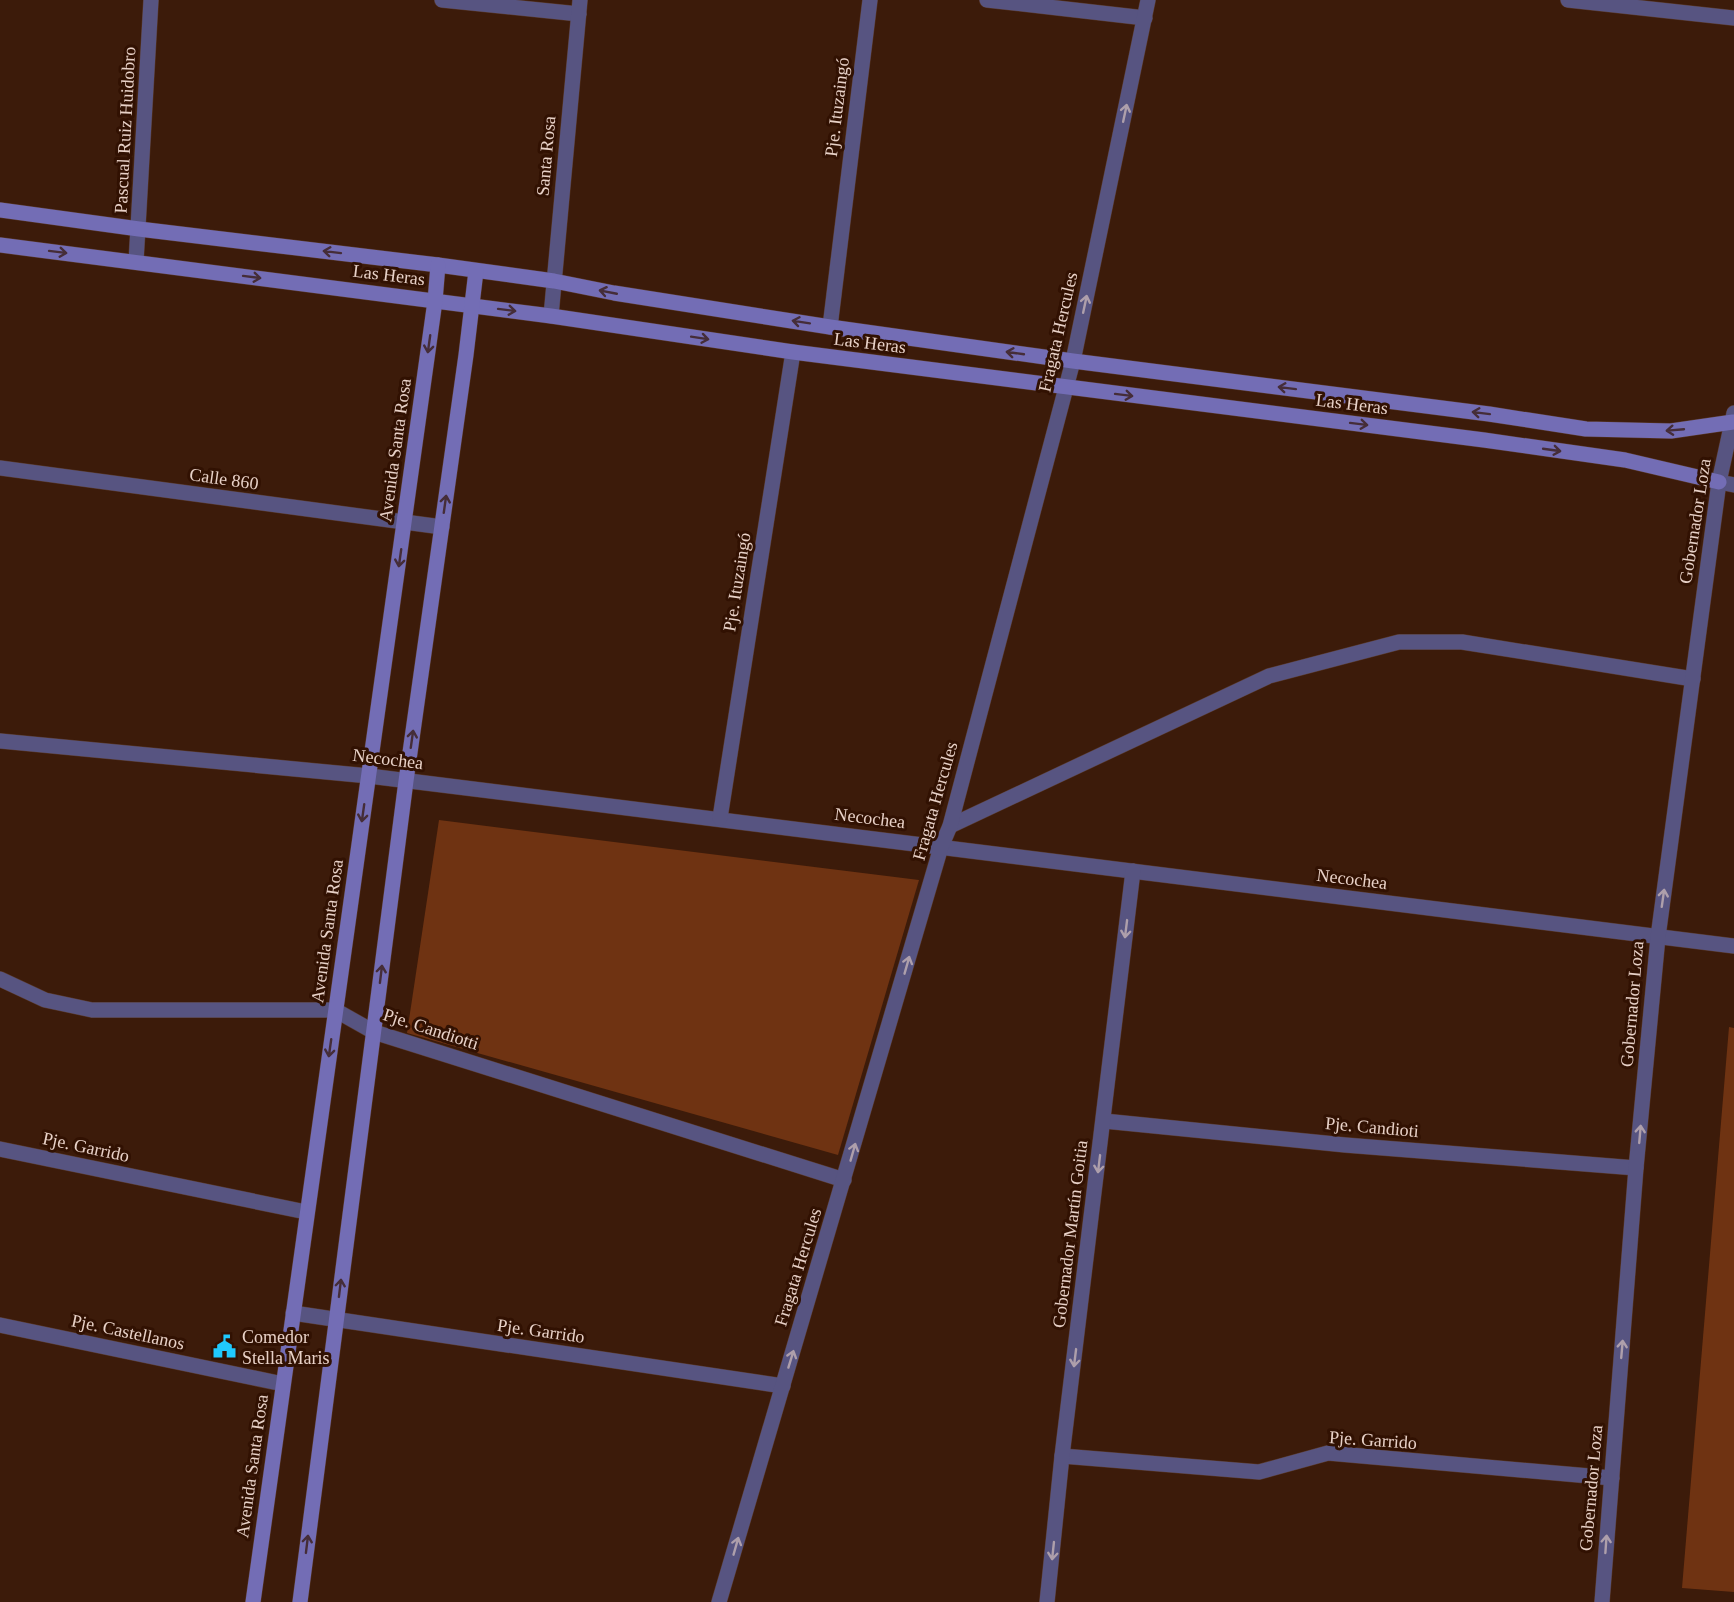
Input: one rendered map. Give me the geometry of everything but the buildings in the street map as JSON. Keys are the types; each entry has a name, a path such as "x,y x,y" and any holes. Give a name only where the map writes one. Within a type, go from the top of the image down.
{"main road":[{"name":"Las Heras","path":"0,210 138,230 554,281 614,293 830,327 1073,361 1489,414 1586,429 1671,431 1734,419"},
{"name":"Las Heras","path":"0,245 551,316 793,352 1066,388 1519,445 1624,460 1726,484"},
{"name":"Avenida Santa Rosa","path":"254,1602 306,1212 405,523 438,265"},
{"path":"300,1602 406,781 476,271"}],"street":[{"name":"Pascual Ruiz Huidobro","path":"136,262 151,0"},
{"path":"442,0 580,7"},
{"name":"Pje. Ituzaingó","path":"830,327 870,0"},
{"path":"987,0 1145,18"},
{"name":"Fragata Hercules","path":"719,1602 950,826 1073,361 1148,0"},
{"path":"1568,0 1734,18"},
{"name":"Santa Rosa","path":"551,316 580,7"},
{"name":"Pje. Ituzaingó","path":"720,818 793,352"},
{"name":"Gobernador Loza","path":"1602,1602 1636,1168 1658,937 1693,679 1726,484 1734,419"},
{"name":"Calle 860","path":"0,468 442,527"},
{"path":"950,826 1269,676 1399,642 1462,642 1693,679"},
{"name":"Necochea","path":"0,741 369,776 1734,946"},
{"name":"Gobernador Martín Goitia","path":"1047,1602 1062,1456 1133,871"},
{"name":"Pje. Candiotti","path":"0,979 45,1000 92,1010 335,1010 374,1032 844,1180"},
{"name":"Pje. Candioti","path":"1104,1121 1356,1146 1636,1168"},
{"name":"Pje. Garrido","path":"0,1149 306,1212"},
{"name":"Pje. Garrido","path":"293,1313 783,1386"},
{"name":"Pje. Castellanos","path":"0,1325 283,1384"},
{"name":"Pje. Garrido","path":"1062,1456 1259,1472 1328,1453 1612,1478"}],"shaded area":[{"path":"439,820 919,880 838,1155 407,1033"},
{"path":"1729,1027 1734,1028 1734,1592 1682,1588"}],"place":[{"name":"Comedor Stella Maris","path":"224,1347"}]}
